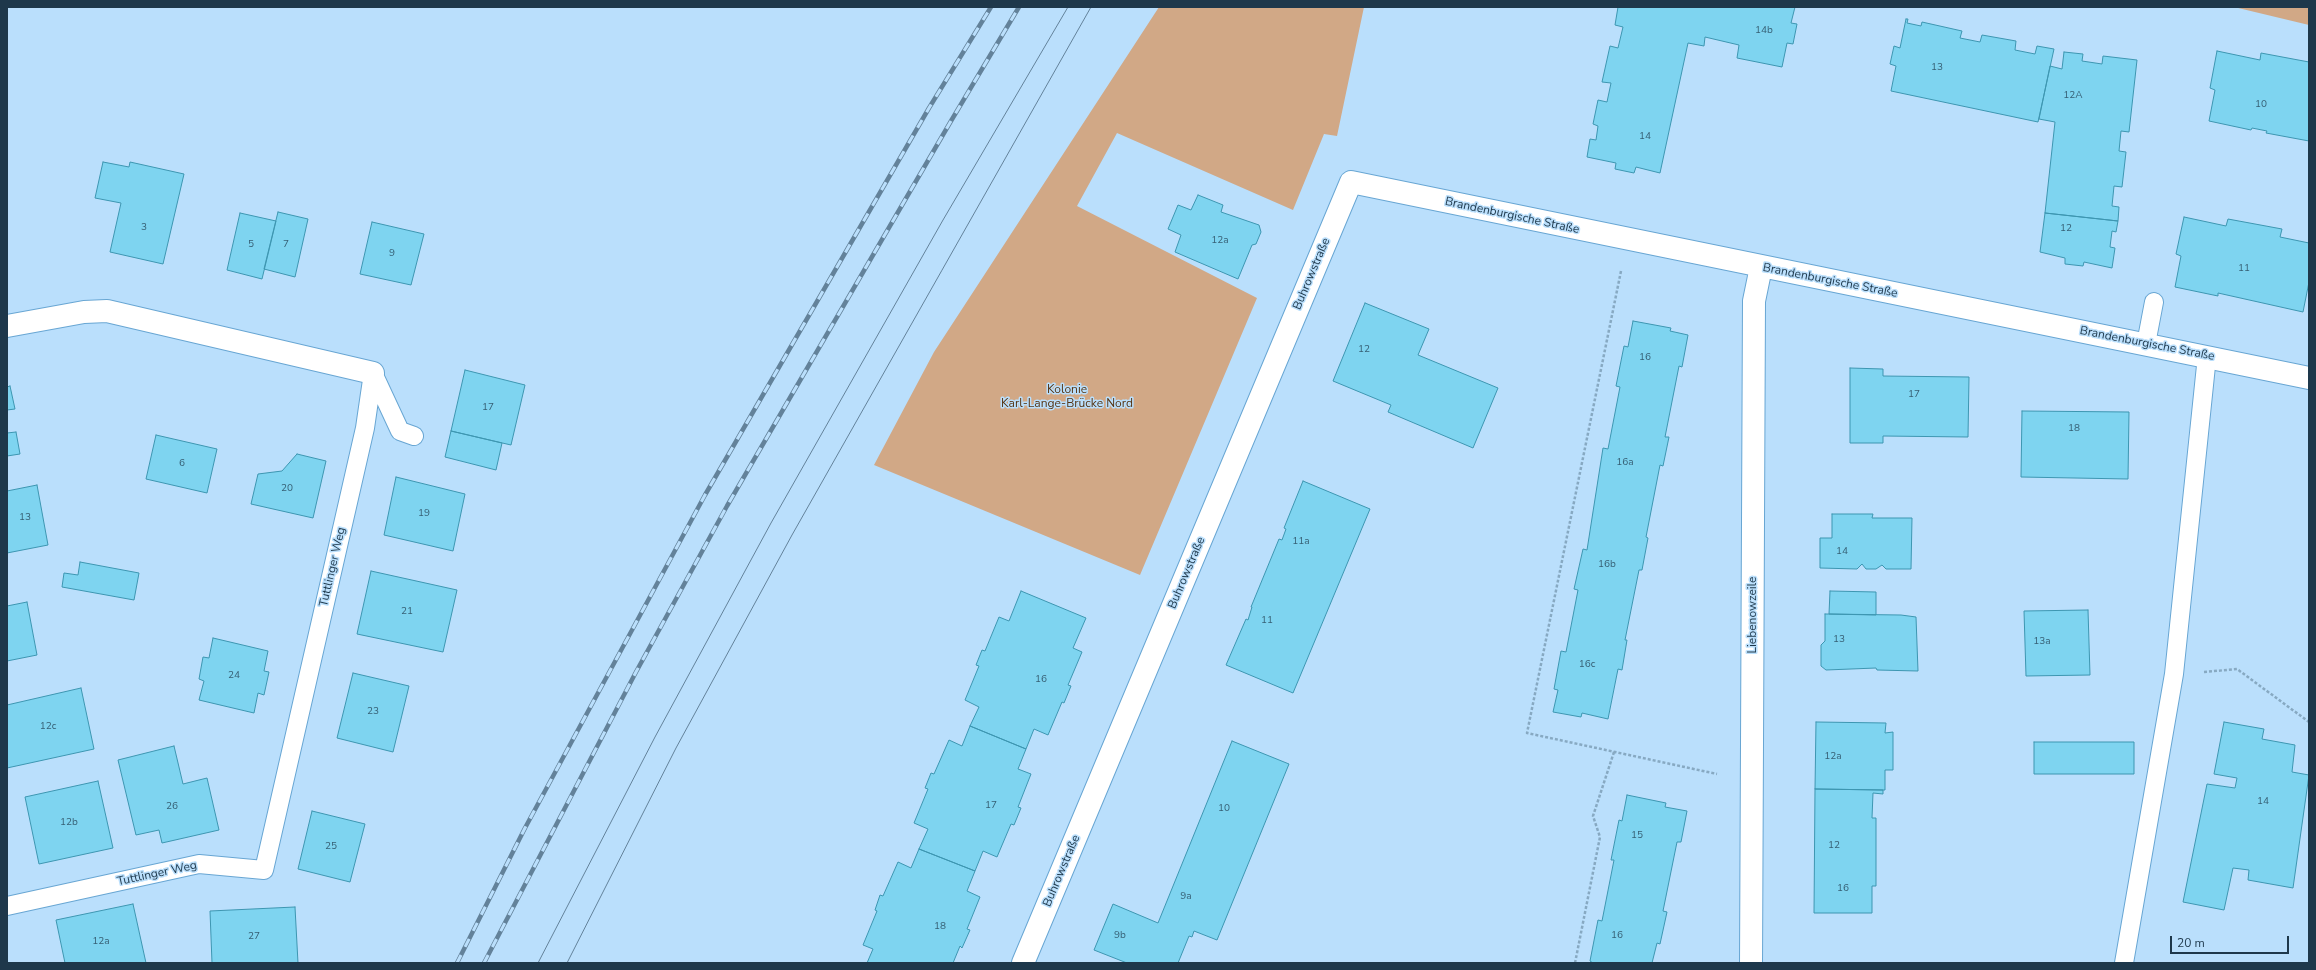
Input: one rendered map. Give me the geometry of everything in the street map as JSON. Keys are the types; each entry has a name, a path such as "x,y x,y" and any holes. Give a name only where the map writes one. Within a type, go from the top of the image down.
{"street":[{"name":"Brandenburgische Straße","path":"1350,182 1761,267 2208,356 2309,378"},
{"name":"Buhrowstraße","path":"1023,963 1350,182"},
{"name":"Liebenowzeile","path":"1751,963 1754,301 1761,267"},
{"path":"7,326 84,312 107,311 373,373"}],"lane":[{"path":"2146,344 2154,302"},
{"path":"2124,963 2174,674 2208,356"},
{"path":"373,373 400,431 414,436"},
{"name":"Tuttlinger Weg","path":"7,906 199,864 264,870 365,428 373,373"}],"path":[{"path":"1620,271 1527,733 1717,774"},
{"path":"2174,674 2238,669 2309,722"},
{"path":"1575,963 1600,837 1593,816 1614,752"}],"green space":[{"name":"Kolonie Karl-Lange-Brücke Nord","path":"1159,7 1364,7 1337,136 1324,134 1293,210 1117,133 1077,206 1257,298 1140,575 874,465 934,352"},
{"path":"2234,7 2309,7 2309,25"}],"building":[{"path":"1618,7 1795,7 1791,23 1797,24 1793,44 1787,43 1782,67 1737,58 1739,45 1705,37 1704,46 1688,43 1660,173 1636,167 1634,173 1615,169 1616,163 1587,157 1590,139 1596,140 1598,126 1593,124 1598,100 1607,102 1611,83 1602,82 1610,46 1618,48 1623,27 1615,25"},
{"path":"1906,19 1908,19 1907,23 1921,26 1922,22 1962,31 1960,38 1980,42 1982,35 2016,41 2015,50 2035,54 2037,46 2054,49 2038,122 1891,91 1896,66 1890,64 1894,46 1900,48"},
{"path":"2217,51 2260,60 2261,53 2309,62 2309,141 2266,133 2267,131 2252,128 2251,130 2209,121 2215,90 2210,88"},
{"path":"2064,52 2083,54 2082,61 2102,64 2103,56 2137,60 2129,132 2121,131 2119,151 2126,152 2122,187 2114,186 2112,206 2119,207 2118,221 2045,213 2055,122 2039,119 2050,66 2062,69"},
{"path":"103,162 129,167 130,162 184,174 163,264 110,252 121,203 95,198"},
{"path":"1198,195 1223,205 1221,212 1259,225 1261,232 1256,244 1252,245 1238,279 1175,252 1181,235 1168,229 1178,205 1191,210"},
{"path":"278,212 308,219 295,277 264,269"},
{"path":"240,213 276,221 262,279 227,270"},
{"path":"2045,213 2118,221 2116,232 2112,231 2110,247 2115,248 2112,268 2084,262 2083,266 2065,264 2065,258 2040,252"},
{"path":"2184,217 2226,226 2228,219 2282,229 2280,237 2309,243 2309,282 2303,312 2218,293 2218,296 2175,287 2181,256 2176,254"},
{"path":"372,222 424,234 411,285 360,274"},
{"path":"1365,303 1429,329 1418,355 1498,388 1473,448 1388,412 1391,405 1333,381"},
{"path":"1633,321 1671,328 1670,331 1688,335 1682,367 1679,366 1665,437 1669,437 1663,466 1660,465 1646,537 1648,538 1642,570 1639,570 1625,640 1627,640 1622,670 1618,669 1608,719 1582,713 1581,717 1553,712 1558,690 1554,689 1561,651 1566,652 1578,590 1574,589 1583,549 1587,550 1603,448 1608,449 1620,387 1616,386 1624,346 1628,347"},
{"path":"1850,368 1883,369 1883,376 1969,377 1968,437 1883,436 1883,443 1850,443"},
{"path":"465,370 525,385 511,445 451,431"},
{"path":"10,386 15,409 7,410 7,387"},
{"path":"2022,411 2129,412 2128,479 2021,477"},
{"path":"451,431 502,443 496,470 445,457"},
{"path":"16,432 20,454 7,456 7,433"},
{"path":"156,435 217,449 207,493 146,479"},
{"path":"297,454 326,461 313,518 251,504 258,474 282,471"},
{"path":"396,477 465,494 453,551 384,535"},
{"path":"1303,481 1370,509 1293,693 1226,665 1246,619 1248,620 1251,607 1279,539 1282,540 1286,529 1284,528"},
{"path":"37,485 48,545 7,553 7,491"},
{"path":"1832,514 1873,514 1872,518 1912,518 1911,569 1886,569 1882,565 1876,569 1866,569 1862,564 1857,569 1820,568 1820,538 1832,538"},
{"path":"80,562 139,573 134,600 62,587 64,573 78,575"},
{"path":"371,571 457,590 443,652 357,634"},
{"path":"1021,591 1086,618 1073,648 1082,652 1068,685 1071,686 1064,703 1062,702 1048,735 1034,729 1026,749 970,726 979,707 965,700 979,666 976,665 982,650 985,651 999,617 1009,621"},
{"path":"1830,591 1876,592 1876,615 1829,614"},
{"path":"27,602 37,655 7,661 7,606"},
{"path":"2088,610 2090,675 2026,676 2024,611"},
{"path":"1825,614 1901,615 1916,617 1918,671 1877,670 1876,668 1826,670 1821,666 1821,645 1825,641"},
{"path":"213,638 268,651 264,671 269,672 264,695 258,693 254,713 199,700 204,681 199,679 203,657 209,658"},
{"path":"353,673 409,686 393,752 337,738"},
{"path":"81,688 94,749 7,768 7,705"},
{"path":"1816,722 1886,723 1885,733 1893,732 1893,770 1885,770 1885,790 1815,789"},
{"path":"2224,722 2264,729 2262,739 2295,745 2292,772 2309,775 2293,888 2248,880 2249,870 2233,868 2224,910 2183,902 2207,784 2235,788 2237,778 2214,774"},
{"path":"970,726 1026,749 1018,769 1031,774 1018,807 1021,808 1014,825 1011,824 997,857 983,851 975,871 919,849 928,829 914,823 928,789 925,788 931,773 934,774 949,740 962,746"},
{"path":"1232,741 1289,764 1217,940 1194,931 1192,937 1189,936 1178,963 1127,963 1094,950 1113,904 1158,923"},
{"path":"2034,742 2134,742 2134,774 2034,774"},
{"path":"174,746 183,784 207,778 219,830 162,843 159,830 136,835 118,760"},
{"path":"98,781 113,848 39,864 25,797"},
{"path":"1815,789 1883,790 1883,794 1873,793 1872,818 1876,818 1876,886 1872,886 1872,913 1814,913"},
{"path":"1627,795 1666,803 1665,807 1687,811 1681,842 1677,842 1663,911 1667,912 1660,944 1657,943 1652,963 1593,963 1590,961 1598,920 1602,921 1614,860 1611,860 1619,820 1622,821"},
{"path":"312,811 365,824 350,882 298,869"},
{"path":"919,849 975,871 967,891 980,897 967,929 970,930 962,948 960,946 953,963 867,963 873,949 863,945 877,911 875,910 880,895 883,896 898,862 911,868"},
{"path":"133,904 146,963 65,963 56,920"},
{"path":"295,907 298,963 212,963 210,911"}],"tram line":[{"path":"538,963 655,737 771,523 943,220 1068,7"},
{"path":"567,963 676,748 792,535 1091,7"}],"railway":[{"path":"457,963 525,828 705,495 929,108 991,7"},
{"path":"484,963 636,672 727,506 1019,7"}]}
